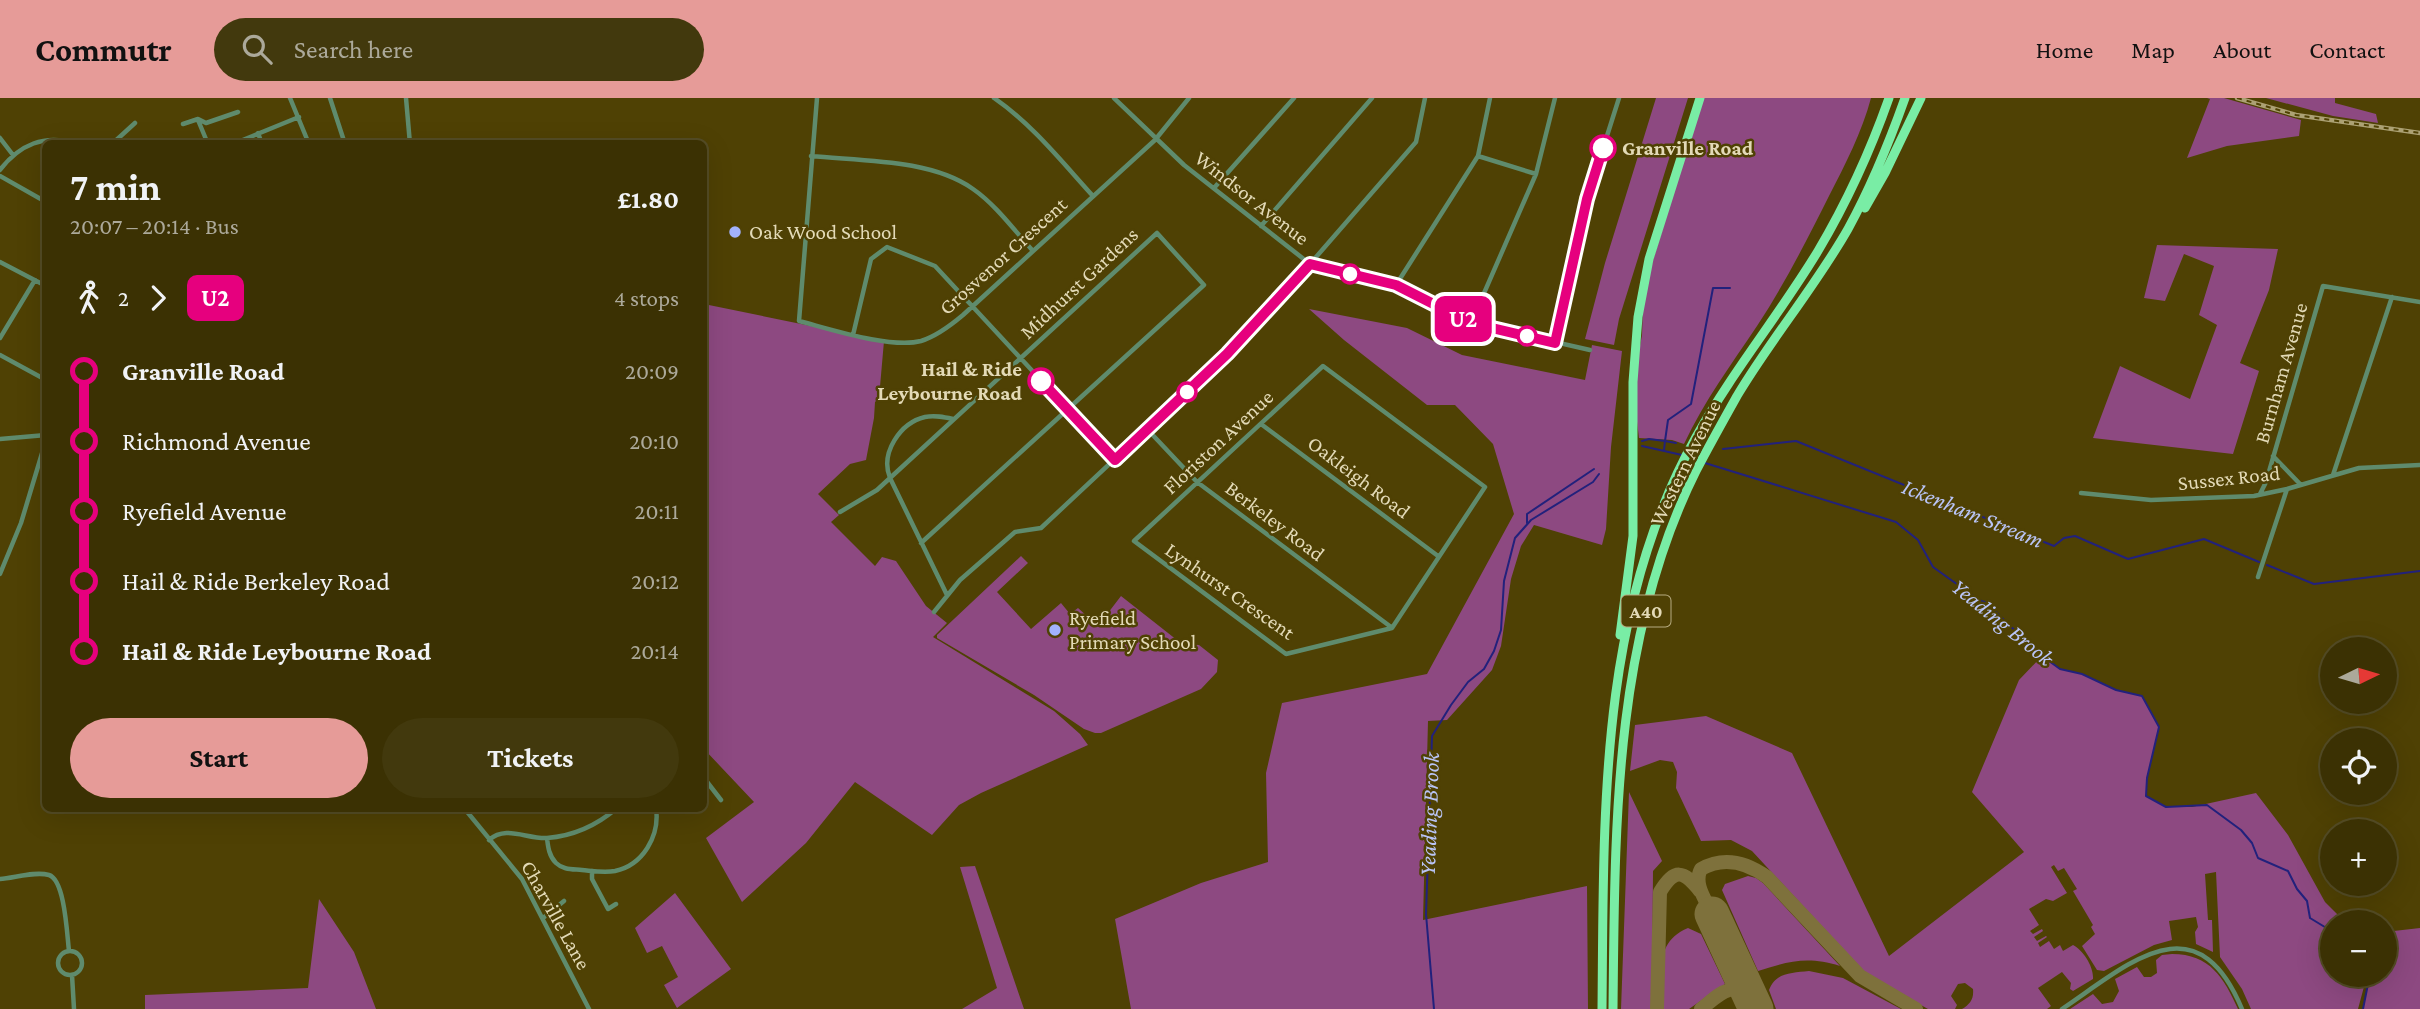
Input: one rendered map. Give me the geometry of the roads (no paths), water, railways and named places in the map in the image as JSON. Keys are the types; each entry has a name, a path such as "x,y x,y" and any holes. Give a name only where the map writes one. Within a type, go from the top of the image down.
{"highway":[{"path":"1610,731 1614,678 1633,536 1633,382 1638,317 1652,249 1700,98"},
{"name":"Western Avenue","path":"1602,1009 1605,797 1610,731 1628,624 1663,506 1696,437 1817,251 1852,190 1889,98"},
{"name":"Western Avenue","path":"1613,1009 1620,777 1632,676 1649,599 1682,500 1738,395 1830,258 1864,198 1905,98"},
{"path":"1830,258 1850,234 1885,173 1921,98"}],"street":[{"path":"290,98 308,140"},
{"path":"330,98 344,140"},
{"path":"406,98 410,140"},
{"path":"817,98 811,156 929,169 950,176 973,188 989,202 1033,251"},
{"path":"993,98 1031,128 1093,196"},
{"name":"Windsor Avenue","path":"1114,98 1155,140 1310,264 1396,285 1471,323 1590,350"},
{"name":"Grosvenor Crescent","path":"811,156 799,321 892,342 920,341 949,327 974,305 1155,140 1189,98"},
{"path":"1214,188 1294,98"},
{"path":"1261,226 1372,98"},
{"path":"934,612 960,580 1015,532 1041,528 1227,354 1416,142 1425,98"},
{"path":"1396,285 1478,156 1490,98"},
{"path":"1471,323 1535,174 1555,98"},
{"path":"1555,343 1587,199 1619,98"},
{"path":"183,124 198,119 206,123 238,111"},
{"path":"242,140 299,117"},
{"path":"198,119 206,140"},
{"path":"116,140 135,123"},
{"path":"258,133 261,140"},
{"path":"0,138 13,155"},
{"path":"0,170 13,155 27,145 42,141"},
{"path":"1478,156 1535,174"},
{"path":"0,176 42,200"},
{"name":"Midhurst Gardens","path":"1021,359 1157,233 1204,285 1068,410"},
{"path":"853,335 871,259 887,247 935,266 1115,460"},
{"path":"0,261 42,284"},
{"path":"0,338 35,280"},
{"name":"Burnham Avenue","path":"2260,494 2266,482 2323,286 2420,302"},
{"path":"2333,475 2392,297"},
{"path":"0,355 42,378"},
{"path":"840,512 877,490 1021,359"},
{"name":"Floriston Avenue","path":"1134,541 1323,366 1485,487 1438,556"},
{"path":"921,543 1068,410"},
{"path":"947,595 887,472 888,454 892,444 904,430 925,417 954,419"},
{"name":"Oakleigh Road","path":"1261,424 1438,556"},
{"name":"Berkeley Road","path":"1147,430 1197,482 1392,628"},
{"path":"0,439 42,438"},
{"path":"0,574 21,523 42,452"},
{"path":"2273,456 2301,485"},
{"name":"Sussex Road","path":"2081,493 2151,500 2260,494 2359,468 2420,465"},
{"name":"Burnham Avenue","path":"2266,482 2268,493"},
{"path":"2259,577 2287,489"},
{"name":"Lynhurst Crescent","path":"1134,541 1286,654 1392,628"},
{"path":"1392,628 1438,556"},
{"path":"707,782 721,800"},
{"name":"Charville Lane","path":"467,812 518,873 589,1009"},
{"path":"489,839 503,832 547,838 581,831 612,812"},
{"path":"547,838 549,852 558,864 566,869 616,871 640,858 653,838 656,812"},
{"path":"592,871 592,879 608,909 616,904"},
{"path":"0,879 44,874 55,879 61,888 69,951"},
{"path":"543,918 564,901"},
{"path":"2062,1009 2148,953 2170,949 2186,950 2208,958 2217,965 2242,1009"},
{"path":"69,951 78,954 82,962 79,971 72,975 63,972 58,964 62,955 69,951"},
{"path":"72,975 74,1009"}],"waterway":[{"path":"1642,441 1665,441 1668,420 1691,404 1713,288 1730,288"},
{"name":"Ickenham Stream","path":"1664,450 1665,441 1676,443"},
{"name":"Ickenham Stream","path":"1723,449 1796,441 2054,546 2064,538 2075,536 2128,559 2204,539 2259,562"},
{"name":"Yeading Brook","path":"1642,446 1682,455"},
{"name":"Yeading Brook","path":"1705,463 1896,522 1918,540 1933,567 1987,603 2034,645 2042,656 2060,669 2082,674 2116,690 2142,696 2159,727 2147,778 2146,796 2166,807 2207,805 2241,830 2252,843 2258,858 2288,871 2307,901 2310,918 2320,924"},
{"path":"1527,523 1527,514 1594,469"},
{"name":"Yeading Brook","path":"1434,1009 1426,914 1432,736 1451,705 1468,682 1484,669 1494,651 1501,630 1504,581 1515,538 1531,520 1593,482 1599,474"},
{"name":"Ickenham Stream","path":"2267,565 2314,584 2420,571"},
{"name":"Yeading Brook","path":"2363,1009 2367,987"}],"railway":[{"path":"2237,98 2296,115 2420,133"}],"place":[{"name":"Granville Road","path":"1603,148"},
{"name":"Oak Wood School","path":"735,232"},
{"name":"Hail & Ride Leybourne Road","path":"1041,381"},
{"name":"Ryefield Primary School","path":"1055,630"}]}
